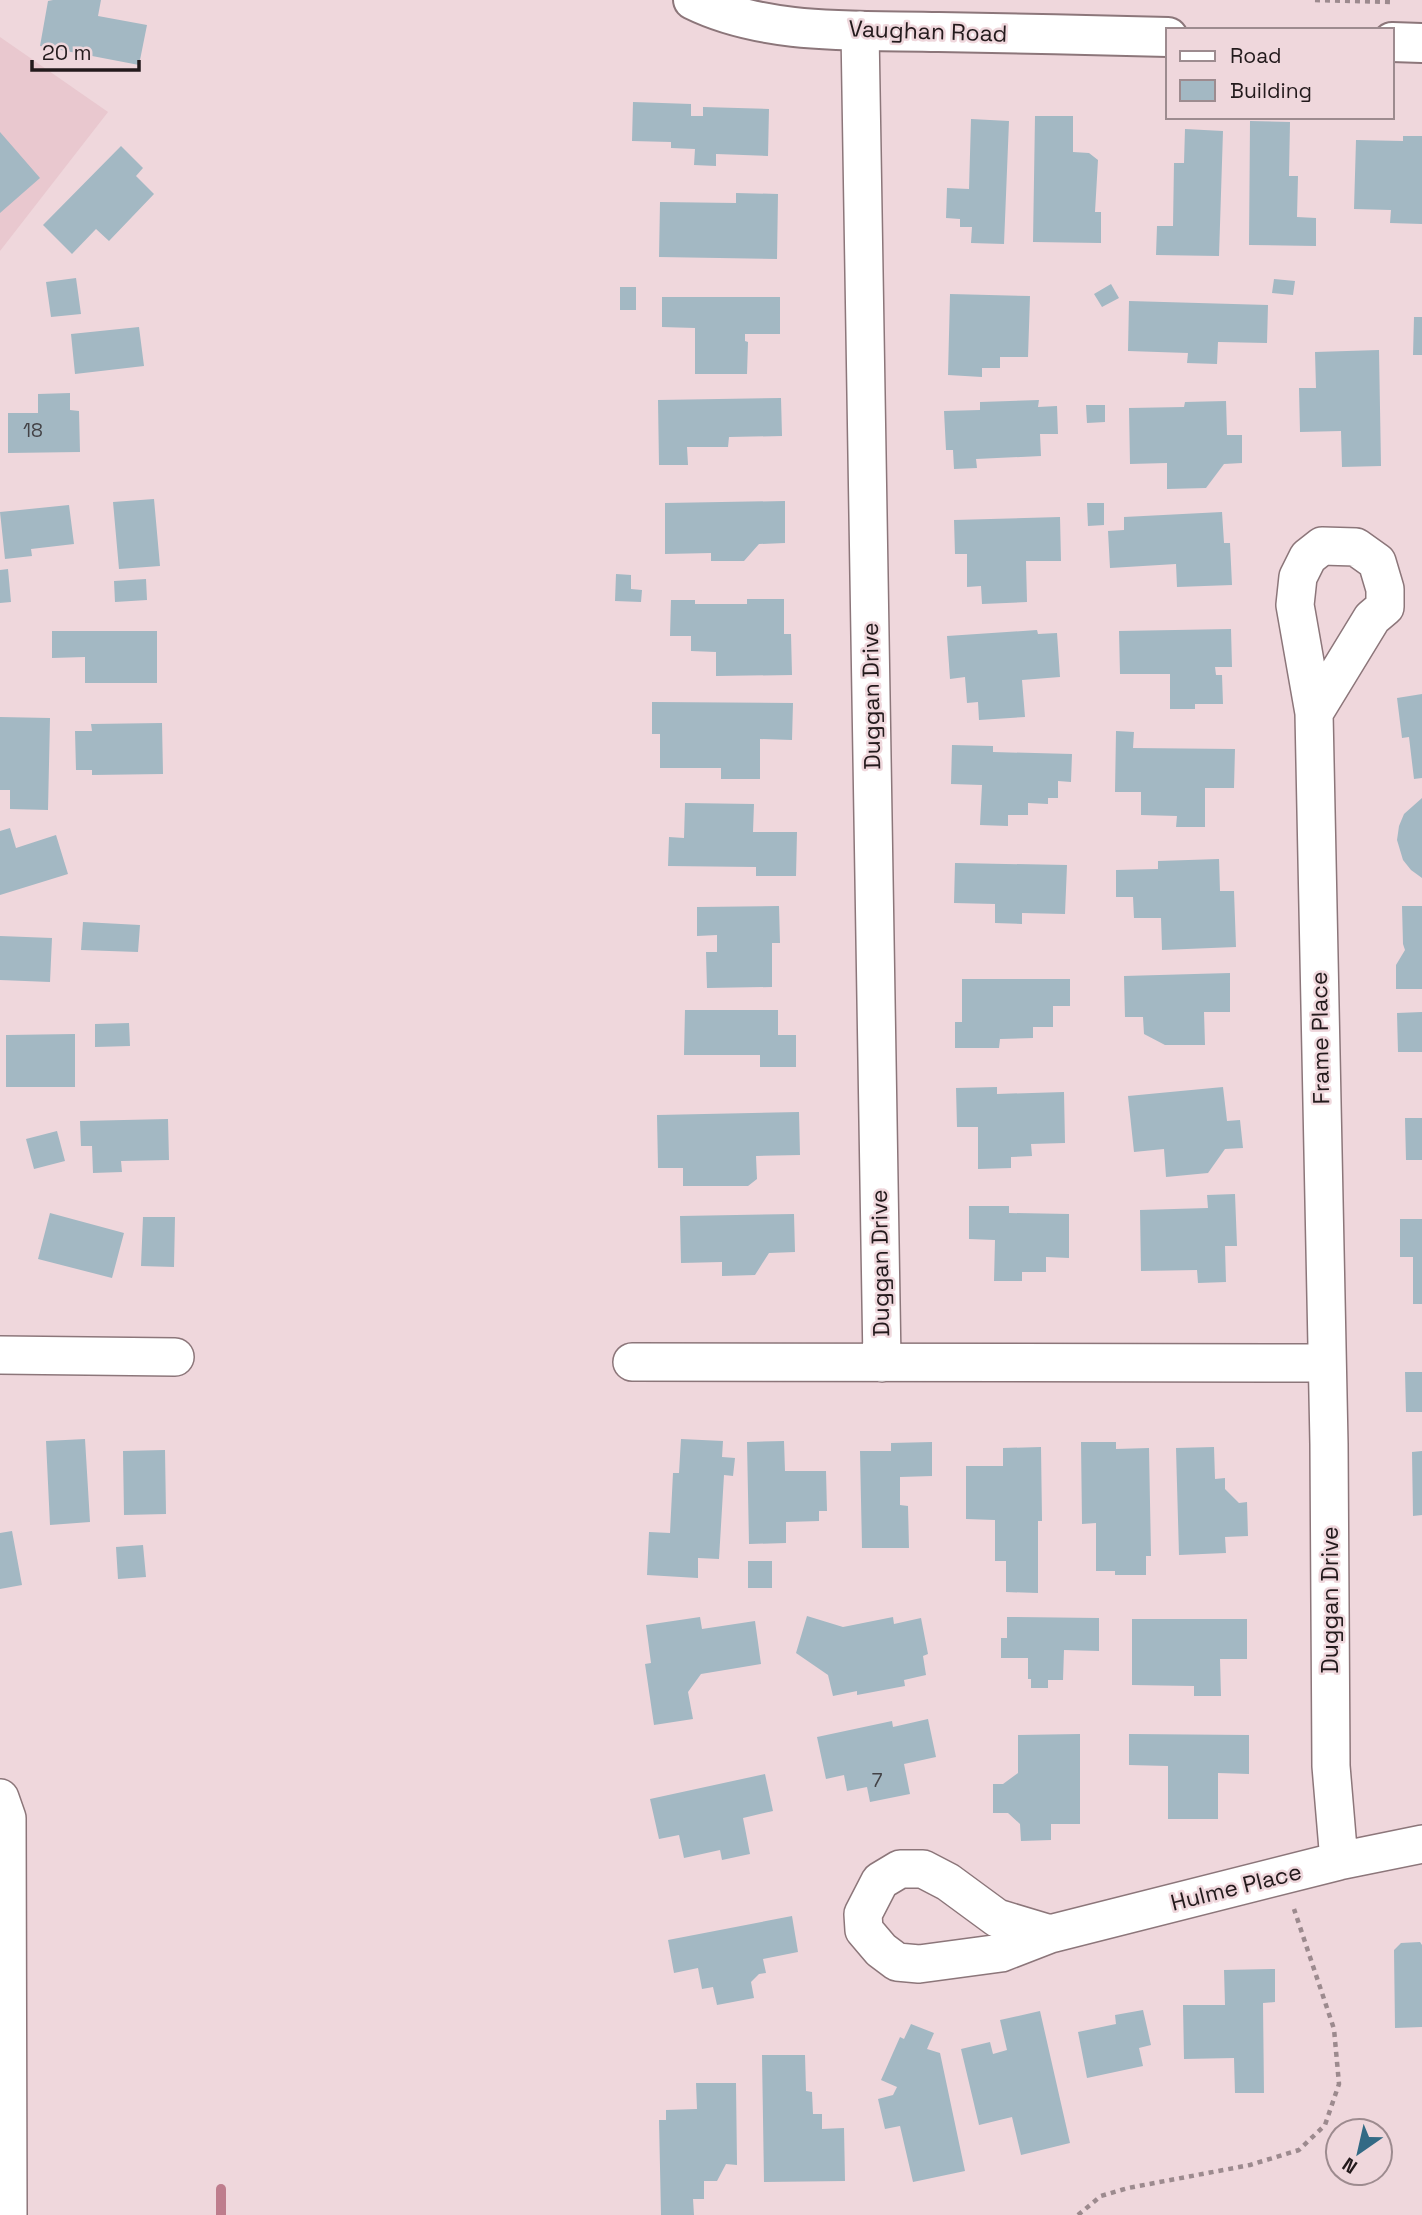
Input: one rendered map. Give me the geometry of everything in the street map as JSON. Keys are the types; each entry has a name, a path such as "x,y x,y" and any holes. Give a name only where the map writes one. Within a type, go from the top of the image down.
{"street":[{"name":"Vaughan Road","path":"693,0 734,16 764,23 860,30 1166,37"},
{"name":"Duggan Drive","path":"860,30 882,1363"},
{"path":"1394,42 1422,43"},
{"name":"Frame Place","path":"1314,713 1327,1363"},
{"path":"0,1355 176,1357"},
{"name":"Duggan Drive","path":"632,1362 1327,1363 1331,1766 1339,1861"},
{"path":"0,1798 7,1818 8,2215"},
{"name":"Hulme Place","path":"1050,1934 1339,1861 1422,1844"}],"path":[{"path":"1315,0 1395,2"},
{"path":"1078,2215 1101,2196 1128,2188 1250,2165 1299,2150 1325,2125 1339,2084 1334,2029 1294,1910 1290,1873"}],"shaded area":[{"path":"0,37 108,112 0,251"}],"building":[{"path":"101,0 98,16 147,25 139,65 40,46 48,1"},
{"path":"633,102 691,104 691,116 703,116 703,107 769,109 768,156 716,154 716,166 694,165 695,149 671,148 671,142 632,141"},
{"path":"1035,116 1073,116 1073,152 1089,153 1098,160 1095,212 1101,212 1101,243 1033,242"},
{"path":"971,119 1009,121 1004,244 971,243 972,227 960,227 960,219 946,218 947,188 969,189"},
{"path":"1250,121 1290,122 1289,176 1298,176 1297,217 1316,218 1316,246 1249,245"},
{"path":"1185,129 1223,131 1219,256 1156,255 1157,226 1173,226 1174,163 1184,163"},
{"path":"0,132 40,178 0,213"},
{"path":"1403,136 1422,136 1422,224 1390,223 1391,210 1354,209 1356,140 1403,141"},
{"path":"121,146 143,168 136,176 154,194 109,241 96,229 72,254 43,225"},
{"path":"736,193 778,194 777,259 659,257 660,202 736,203"},
{"path":"76,278 81,314 51,317 46,282"},
{"path":"1274,279 1295,281 1293,295 1272,293"},
{"path":"1111,284 1119,298 1102,307 1094,294"},
{"path":"620,287 636,287 636,310 620,310"},
{"path":"950,294 1030,296 1028,357 1000,357 1000,368 982,368 982,377 948,375"},
{"path":"662,297 780,297 780,334 745,334 745,341 748,342 747,374 695,374 695,328 662,327"},
{"path":"1129,301 1268,305 1267,343 1218,342 1217,364 1187,363 1188,353 1128,351"},
{"path":"1414,317 1422,317 1422,355 1413,355"},
{"path":"139,327 144,366 75,374 71,334"},
{"path":"1379,350 1381,466 1342,467 1341,431 1300,432 1299,388 1316,388 1315,352"},
{"path":"70,393 70,410 79,411 80,452 8,453 8,413 38,413 38,394"},
{"path":"781,398 782,436 729,437 728,447 687,447 688,465 659,465 658,400"},
{"path":"1039,400 1038,407 1057,406 1058,434 1040,434 1041,456 976,459 977,468 954,469 953,450 946,450 944,411 980,410 980,402"},
{"path":"1226,401 1227,435 1242,435 1242,463 1224,464 1206,488 1167,489 1167,463 1130,464 1129,408 1184,407 1185,402"},
{"path":"1086,405 1105,405 1105,422 1087,423"},
{"path":"154,499 160,566 119,569 113,502"},
{"path":"785,501 785,543 759,544 744,561 711,561 711,553 665,554 665,503"},
{"path":"1087,503 1104,503 1104,525 1088,526"},
{"path":"69,505 74,544 31,549 32,556 5,559 0,512"},
{"path":"1222,512 1224,543 1230,543 1232,585 1177,587 1176,564 1110,568 1108,531 1124,530 1124,517"},
{"path":"1060,517 1061,561 1026,561 1027,602 982,604 981,586 967,587 967,554 955,554 954,520"},
{"path":"8,569 11,602 0,603 0,570"},
{"path":"616,574 631,575 631,589 642,590 641,602 615,601"},
{"path":"146,579 147,600 115,602 114,581"},
{"path":"747,599 784,599 784,634 791,634 792,675 716,676 716,652 691,651 691,636 670,636 671,600 695,600 695,604 747,604"},
{"path":"1231,629 1232,667 1215,667 1216,675 1222,675 1223,704 1195,704 1195,709 1170,709 1170,674 1120,674 1119,631"},
{"path":"1037,630 1038,634 1057,633 1060,677 1022,680 1025,717 979,720 978,702 967,703 965,677 950,679 947,636"},
{"path":"52,631 157,631 157,683 85,683 85,657 52,658"},
{"path":"1422,694 1422,778 1414,779 1409,737 1402,738 1397,698"},
{"path":"652,702 793,703 792,740 760,739 760,779 721,779 721,768 660,768 660,734 652,734"},
{"path":"0,717 50,718 48,810 10,809 10,790 0,790"},
{"path":"162,723 163,774 92,775 92,770 76,770 75,731 92,731 91,724"},
{"path":"1116,731 1134,732 1133,748 1235,749 1234,788 1205,788 1205,827 1176,827 1177,816 1141,815 1141,792 1115,792"},
{"path":"952,745 993,746 993,752 1072,754 1071,782 1058,781 1058,798 1048,798 1048,804 1028,803 1028,815 1008,815 1008,826 980,825 982,785 951,784"},
{"path":"1422,798 1422,878 1403,860 1397,840 1404,814"},
{"path":"685,803 754,804 753,832 797,832 796,876 756,876 756,867 668,866 669,837 684,838"},
{"path":"10,828 16,848 56,835 68,874 0,895 0,831"},
{"path":"1219,859 1220,891 1234,891 1236,947 1162,950 1161,918 1134,918 1133,897 1116,897 1116,870 1158,869 1158,861"},
{"path":"955,863 1067,865 1065,914 1022,913 1022,924 995,923 995,904 954,903"},
{"path":"779,906 780,943 772,943 772,987 707,988 706,952 717,952 717,935 697,936 697,907"},
{"path":"1402,906 1422,906 1422,989 1396,989 1396,965 1405,950"},
{"path":"83,922 140,925 138,952 81,950"},
{"path":"0,936 52,938 50,982 0,980"},
{"path":"1230,973 1230,1012 1204,1012 1205,1045 1165,1045 1144,1034 1143,1017 1125,1017 1124,976"},
{"path":"962,979 1070,979 1070,1006 1053,1006 1053,1027 1033,1027 1033,1038 1000,1039 999,1048 955,1048 955,1022 962,1022"},
{"path":"685,1010 778,1010 778,1035 796,1035 796,1067 760,1067 760,1055 684,1055"},
{"path":"1422,1012 1422,1052 1398,1052 1397,1013"},
{"path":"129,1023 130,1046 95,1047 95,1024"},
{"path":"75,1034 75,1087 6,1087 6,1035"},
{"path":"997,1087 997,1094 1064,1092 1065,1143 1031,1144 1032,1156 1011,1157 1011,1168 978,1169 978,1127 957,1127 956,1088"},
{"path":"1223,1087 1227,1121 1240,1120 1243,1148 1225,1149 1208,1173 1166,1177 1164,1149 1134,1152 1128,1096"},
{"path":"799,1112 800,1155 756,1156 757,1179 748,1186 683,1186 683,1168 658,1168 657,1115"},
{"path":"1405,1118 1422,1118 1422,1160 1406,1160"},
{"path":"168,1119 169,1160 121,1161 122,1172 93,1173 92,1146 81,1146 80,1121"},
{"path":"57,1131 65,1161 34,1169 26,1139"},
{"path":"1235,1194 1237,1246 1225,1246 1226,1282 1198,1283 1197,1270 1141,1271 1140,1210 1208,1208 1207,1195"},
{"path":"969,1206 1009,1206 1009,1213 1069,1214 1069,1258 1046,1257 1046,1272 1022,1272 1022,1281 994,1281 995,1240 969,1239"},
{"path":"50,1213 124,1233 112,1278 38,1259"},
{"path":"794,1214 795,1252 769,1253 755,1275 722,1276 722,1262 681,1263 680,1216"},
{"path":"143,1217 175,1217 174,1267 141,1266"},
{"path":"1400,1219 1422,1219 1422,1304 1413,1304 1413,1257 1400,1257"},
{"path":"1405,1372 1422,1372 1422,1412 1406,1412"},
{"path":"85,1439 90,1522 50,1525 46,1441"},
{"path":"681,1439 723,1441 722,1457 735,1458 733,1476 724,1475 719,1559 698,1558 698,1578 647,1575 649,1532 670,1533 673,1473 679,1473"},
{"path":"784,1441 785,1471 826,1471 827,1511 819,1511 819,1521 786,1522 786,1543 749,1544 747,1442"},
{"path":"932,1442 932,1476 900,1477 900,1505 908,1506 909,1548 862,1548 860,1451 891,1451 891,1443"},
{"path":"1081,1442 1116,1442 1116,1449 1149,1448 1151,1556 1146,1556 1146,1575 1115,1575 1115,1571 1096,1571 1096,1523 1082,1524"},
{"path":"1041,1447 1042,1521 1038,1521 1038,1593 1006,1592 1006,1561 995,1561 995,1520 966,1519 966,1466 1003,1466 1003,1448"},
{"path":"1214,1447 1215,1479 1225,1478 1225,1489 1239,1503 1247,1502 1248,1536 1225,1537 1226,1553 1179,1555 1176,1448"},
{"path":"165,1450 166,1514 124,1515 123,1451"},
{"path":"1422,1451 1422,1515 1413,1516 1412,1452"},
{"path":"12,1531 22,1585 0,1589 0,1533"},
{"path":"143,1545 146,1577 118,1579 116,1547"},
{"path":"748,1561 772,1561 772,1588 748,1588"},
{"path":"807,1616 843,1627 893,1617 894,1624 921,1618 928,1654 923,1656 926,1675 904,1680 905,1686 857,1695 857,1691 833,1696 828,1675 796,1653"},
{"path":"700,1617 702,1629 755,1621 761,1664 701,1674 688,1692 693,1719 654,1725 645,1664 651,1663 646,1625"},
{"path":"1007,1617 1099,1618 1099,1651 1064,1650 1063,1680 1048,1680 1048,1688 1031,1688 1028,1658 1001,1658 1001,1638 1007,1638"},
{"path":"1132,1619 1247,1619 1247,1659 1220,1659 1221,1696 1194,1696 1194,1686 1132,1685"},
{"path":"928,1719 936,1757 904,1764 910,1794 870,1802 867,1787 847,1791 844,1775 826,1779 817,1737 892,1721 893,1727"},
{"path":"1080,1734 1080,1824 1051,1824 1051,1840 1021,1841 1020,1824 1008,1813 993,1813 993,1784 1003,1784 1018,1773 1018,1735"},
{"path":"1129,1734 1249,1735 1249,1774 1218,1773 1218,1819 1168,1819 1168,1766 1129,1765"},
{"path":"765,1774 773,1811 743,1818 750,1854 722,1860 720,1850 684,1858 679,1835 659,1839 650,1799"},
{"path":"792,1916 798,1952 763,1959 766,1973 759,1974 751,1982 754,1998 717,2005 713,1987 702,1989 698,1968 674,1973 668,1940"},
{"path":"1420,1942 1422,2027 1395,2028 1394,1950 1401,1943"},
{"path":"1275,1969 1275,2002 1263,2003 1264,2093 1235,2093 1234,2058 1184,2059 1183,2005 1225,2005 1224,1970"},
{"path":"1143,2010 1151,2045 1139,2048 1143,2066 1087,2078 1078,2032 1116,2024 1115,2015"},
{"path":"1040,2011 1070,2143 1021,2155 1012,2117 979,2125 961,2049 990,2042 993,2054 1007,2050 1000,2020"},
{"path":"911,2024 934,2033 927,2049 940,2053 965,2171 913,2182 900,2126 885,2129 878,2099 893,2095 897,2087 881,2080 900,2037 904,2039"},
{"path":"762,2055 805,2055 806,2091 812,2092 813,2114 822,2114 822,2129 844,2128 845,2181 764,2182"},
{"path":"696,2083 736,2083 737,2165 726,2164 717,2181 704,2181 704,2199 693,2199 694,2215 661,2215 659,2120 666,2120 666,2110 697,2109"}],"waterway":[{"path":"221,2189 221,2215"}]}
